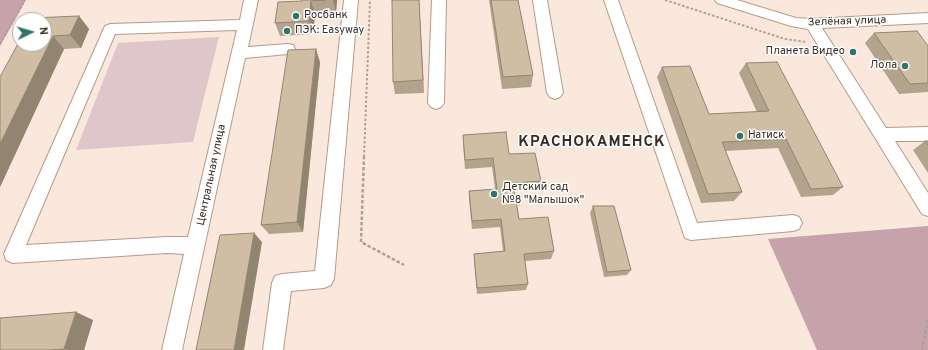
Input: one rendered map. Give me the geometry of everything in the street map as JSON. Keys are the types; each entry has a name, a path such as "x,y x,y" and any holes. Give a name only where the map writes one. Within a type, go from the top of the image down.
{"street":[{"name":"Центральная улица","path":"172,350 251,0"},
{"path":"273,350 282,283 324,279 351,0"},
{"path":"436,103 439,0"},
{"path":"540,0 555,93"},
{"path":"611,0 691,232 793,223"},
{"name":"Зелёная улица","path":"722,0 796,23 812,24 928,18"},
{"path":"812,24 928,208"},
{"path":"196,246 167,245 13,254 110,29 245,25"},
{"path":"239,53 288,49"},
{"path":"882,136 928,134"}],"path":[{"path":"0,44 25,0"},
{"path":"370,0 361,242 404,265"},
{"path":"665,0 785,40 824,43"},
{"path":"922,350 928,319"}],"shaded area":[{"path":"0,0 26,0 19,12 12,12 12,25 0,46"},
{"path":"219,37 193,142 76,150 118,43"},
{"path":"928,226 928,350 817,350 768,239"}],"building":[{"path":"326,0 311,1 309,21 275,23 278,2"},
{"path":"392,0 419,0 423,80 393,82"},
{"path":"491,0 518,0 533,75 503,77"},
{"path":"79,16 70,35 53,36 52,38 52,17"},
{"path":"917,31 928,46 928,83 910,84 874,33"},
{"path":"316,49 297,222 261,225 288,50"},
{"path":"14,52 45,52 0,144 0,77"},
{"name":"Натиск","path":"777,62 843,187 811,189 786,139 722,142 742,192 708,194 662,67 690,66 709,114 769,111 746,63"},
{"name":"Детский сад №8 \"Малышок\"","path":"506,132 509,154 535,153 541,181 513,183 519,219 548,217 554,251 524,254 528,284 477,288 474,254 505,251 501,219 472,221 469,191 497,189 493,158 465,160 463,135"},
{"path":"593,206 614,206 631,270 607,272"},
{"path":"254,233 234,350 196,350 220,235"},
{"path":"76,312 64,349 0,350 0,318"}],"place":[{"name":"Росбанк","path":"296,16"},
{"name":"ПЭК: Easyway","path":"287,31"},
{"name":"Планета Видео","path":"853,52"},
{"name":"Лола","path":"905,66"},
{"name":"Натиск","path":"740,136"},
{"name":"Детский сад №8 \"Малышок\"","path":"494,194"}],"district":[{"name":"КРАСНОКАМЕНСК","path":"592,143"}]}
